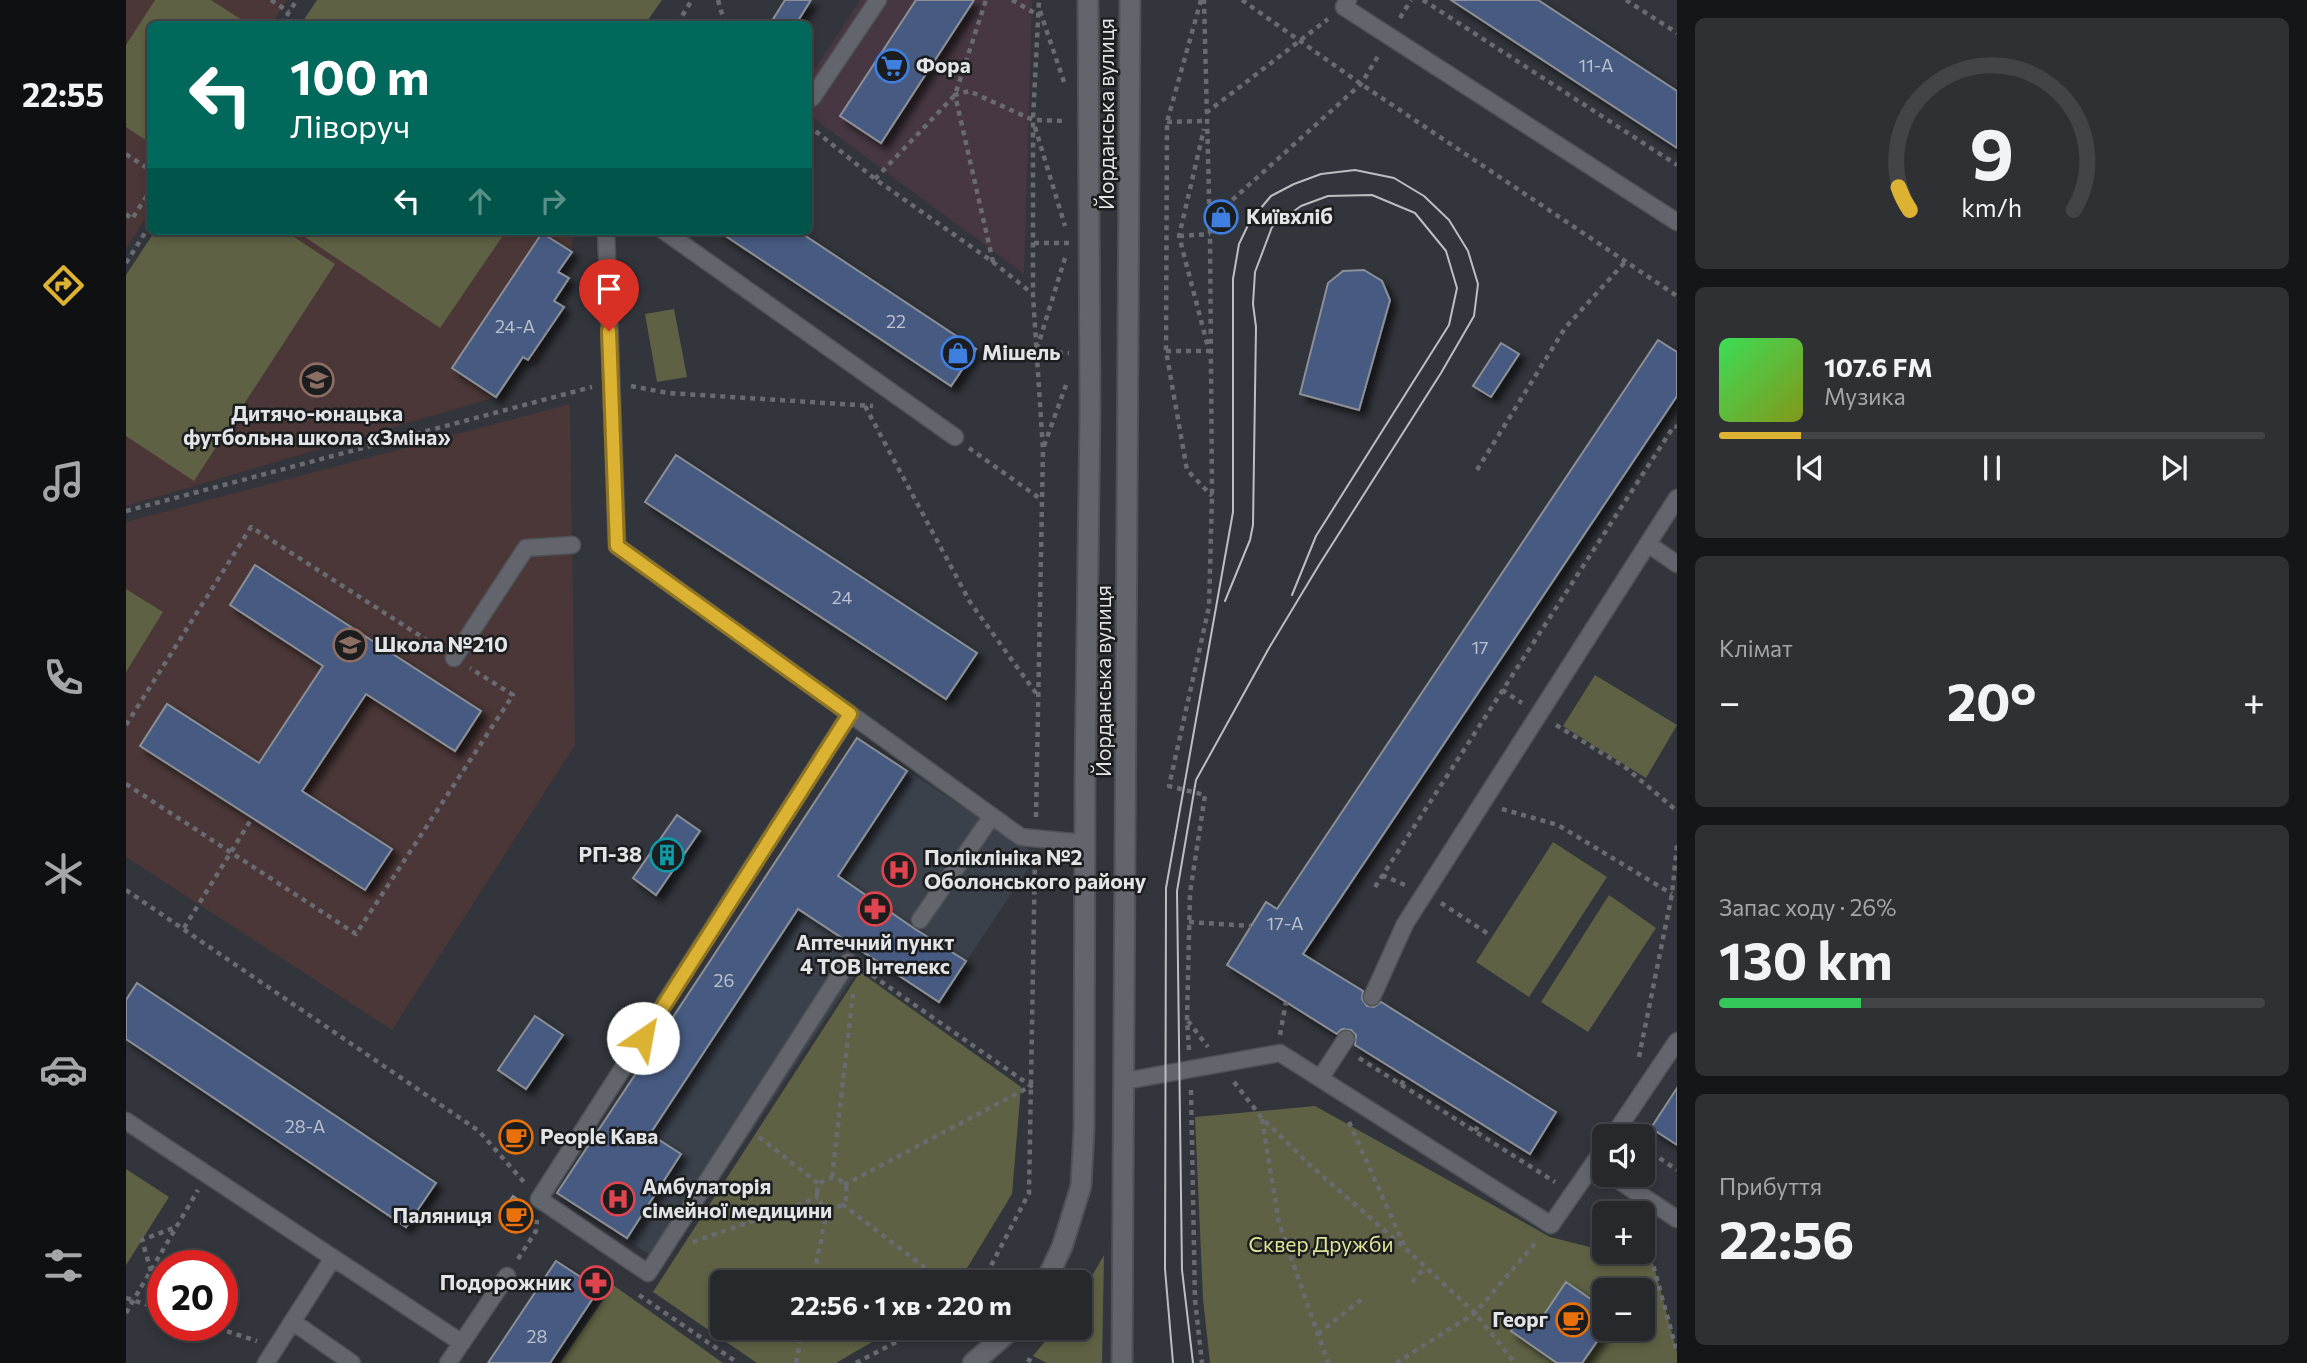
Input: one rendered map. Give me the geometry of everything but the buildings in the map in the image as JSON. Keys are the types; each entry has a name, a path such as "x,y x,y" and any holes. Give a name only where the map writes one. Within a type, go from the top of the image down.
{"main road":[{"name":"Йорданська вулиця","path":"1051,1270 1062,1247 1081,1186 1084,1129 1084,843 1090,412 1088,0"},
{"name":"Йорданська вулиця","path":"1122,1363 1130,0"},
{"path":"973,1363 999,1340"}],"lane":[{"path":"812,99 878,0"},
{"path":"1346,3 1390,37 1677,222"},
{"path":"606,235 617,546 1021,837 1084,843"},
{"path":"670,235 954,437"},
{"path":"1372,996 1405,924 1541,715 1677,498"},
{"path":"1648,544 1677,564"},
{"path":"454,658 526,548 572,545"},
{"path":"850,714 539,1199 648,1273 852,963"},
{"path":"920,920 992,816"},
{"path":"1326,1080 1346,1039"},
{"path":"1621,1124 1677,1041"},
{"path":"1125,1081 1280,1053 1551,1225 1592,1181"},
{"path":"126,1121 462,1343"},
{"path":"1628,1187 1677,1219"},
{"path":"267,1363 333,1258"},
{"path":"448,1363 507,1276"},
{"path":"293,1322 352,1363"}],"path":[{"path":"271,0 289,12"},
{"path":"283,21 297,0"},
{"path":"679,21 692,0"},
{"path":"718,0 724,21"},
{"path":"875,179 955,95 986,0"},
{"path":"1012,0 1038,15"},
{"path":"1202,1363 1195,1300 1191,1069 1187,1020 1190,893 1205,795 1169,786 1209,607 1212,496 1210,234 1203,0"},
{"path":"1203,0 1167,121 1166,351 1187,470 1212,496"},
{"path":"1242,0 1361,84 1677,296"},
{"path":"1209,221 1361,84 1411,0"},
{"path":"1423,0 1677,165"},
{"path":"1626,0 1677,33"},
{"path":"989,1270 1029,1193 1043,450 1033,295 1033,120 1039,3"},
{"path":"1039,3 1064,83"},
{"path":"1206,113 1346,3"},
{"path":"955,95 969,91 1033,120 1076,121"},
{"path":"955,95 993,262"},
{"path":"1033,120 1070,243 1036,352"},
{"path":"1167,121 1206,121"},
{"path":"1206,121 1179,236 1209,351"},
{"path":"812,128 875,179 993,262 1033,295"},
{"path":"126,154 147,168"},
{"path":"126,215 132,219 147,196"},
{"path":"126,263 147,230"},
{"path":"1179,236 1210,234"},
{"path":"1034,243 1070,243"},
{"path":"1477,470 1565,328 1625,262"},
{"path":"1166,351 1209,351"},
{"path":"1036,352 1077,353"},
{"path":"1043,450 1069,377"},
{"path":"126,511 611,382 668,393 877,406"},
{"path":"864,405 970,602 1038,696"},
{"path":"1375,887 1675,426 1677,427"},
{"path":"954,437 1042,500"},
{"path":"126,725 251,527 513,695 356,934 126,784"},
{"path":"1502,690 1625,767 1677,811"},
{"path":"1483,804 1558,825 1672,894"},
{"path":"184,928 253,818"},
{"path":"1638,1060 1672,894 1677,845"},
{"path":"126,890 479,1131 539,1199 536,1231 507,1276"},
{"path":"1189,922 1251,926"},
{"path":"852,963 1031,1086"},
{"path":"832,1177 853,991"},
{"path":"1279,1043 1286,1002"},
{"path":"1326,1080 1351,1053 1559,1184"},
{"path":"1401,1085 1406,1077"},
{"path":"844,1185 1031,1086"},
{"path":"1328,1363 1279,1223 1262,1118 1311,1166 1475,1312 1515,1363"},
{"path":"1349,1122 1406,1249"},
{"path":"1475,1131 1480,1123"},
{"path":"749,1129 819,1184"},
{"path":"1655,1155 1677,1170"},
{"path":"163,1250 207,1174"},
{"path":"819,1184 832,1177"},
{"path":"832,1177 844,1185 846,1195 842,1204"},
{"path":"818,1198 819,1184"},
{"path":"818,1198 828,1207"},
{"path":"681,1246 818,1198"},
{"path":"828,1207 842,1204 928,1270"},
{"path":"816,1270 828,1207"},
{"path":"1396,1363 1475,1312 1551,1225"},
{"path":"147,1257 142,1240 176,1227"},
{"path":"1653,1264 1677,1352"},
{"path":"1412,1282 1425,1267"},
{"path":"126,1313 147,1278"},
{"path":"639,1295 738,1363"},
{"path":"126,1298 147,1304"},
{"path":"1318,1334 1363,1298"},
{"path":"238,1335 276,1348"},
{"path":"796,1363 801,1340"},
{"path":"856,1363 900,1340"},
{"path":"1027,1359 1035,1363"}],"shaded area":[{"path":"126,0 287,0 274,21 147,21 147,216 126,248"},
{"path":"860,0 1032,0 1024,274 812,117 812,73"},
{"name":"Дитячо-юнацька футбольна школа «Зміна»","path":"152,235 573,235 572,252 559,272 569,278 554,300 564,307 537,347 541,351 533,364 523,357 496,397 126,506 126,275"},
{"name":"Школа №210","path":"570,404 575,745 392,1030 126,857 126,522"},
{"path":"857,738 1037,855 939,1002 868,955 664,1264 557,1193"}],"green space":[{"path":"155,0 211,0 242,20 147,21 147,141 126,127 126,45"},
{"path":"317,0 662,0 647,21 303,21"},
{"path":"152,235 291,235 335,264 194,481 126,436 126,275"},
{"path":"302,235 503,235 440,328"},
{"path":"674,309 687,377 657,382 645,314"},
{"path":"126,589 163,612 126,672"},
{"path":"1595,675 1677,725 1646,778 1563,726"},
{"path":"1553,842 1607,877 1529,997 1476,962"},
{"path":"1609,895 1656,928 1588,1032 1541,1002"},
{"path":"860,972 1021,1087 1012,1194 966,1270 710,1270 710,1331 653,1292"},
{"name":"Сквер Дружби","path":"1315,1106 1550,1237 1592,1248 1592,1264 1653,1264 1677,1352 1677,1363 1210,1363 1203,1299 1195,1117"},
{"path":"126,1169 169,1197 126,1265"},
{"path":"1104,1255 1102,1363 1047,1363 1033,1356 1046,1340 1092,1340 1092,1276"},
{"path":"613,1285 723,1363 560,1363"},
{"path":"723,1340 875,1340 836,1363 757,1363"}],"tram line":[{"path":"1173,1363 1165,1269 1166,888 1233,512 1233,279 1239,244 1250,221 1271,196 1321,174 1355,170 1394,178 1424,196 1449,220 1468,251 1478,284 1474,316 1269,648 1196,780 1177,891 1182,1270 1193,1363"},
{"path":"1225,601 1250,540 1253,525 1255,272 1272,227 1301,206 1328,196 1372,195 1415,213 1446,251 1457,288 1449,325 1316,536 1292,595"}],"place":[{"name":"Фора","path":"892,66"},
{"name":"Київхліб","path":"1221,217"},
{"name":"Мішель","path":"958,353"},
{"name":"Дитячо-юнацька футбольна школа «Зміна»","path":"317,380"},
{"name":"Школа №210","path":"350,645"},
{"name":"РП-38","path":"667,855"},
{"name":"Поліклініка №2 Оболонського району","path":"899,870"},
{"name":"Аптечний пункт 4 ТОВ Інтелекс","path":"875,909"},
{"name":"People Кава","path":"516,1137"},
{"name":"Амбулаторія сімейної медицини","path":"618,1199"},
{"name":"Паляниця","path":"516,1216"},
{"name":"Подорожник","path":"596,1283"},
{"name":"Георг","path":"1573,1320"}],"route":[{"path":"609,331 617,546 850,714 643,1038"}]}
